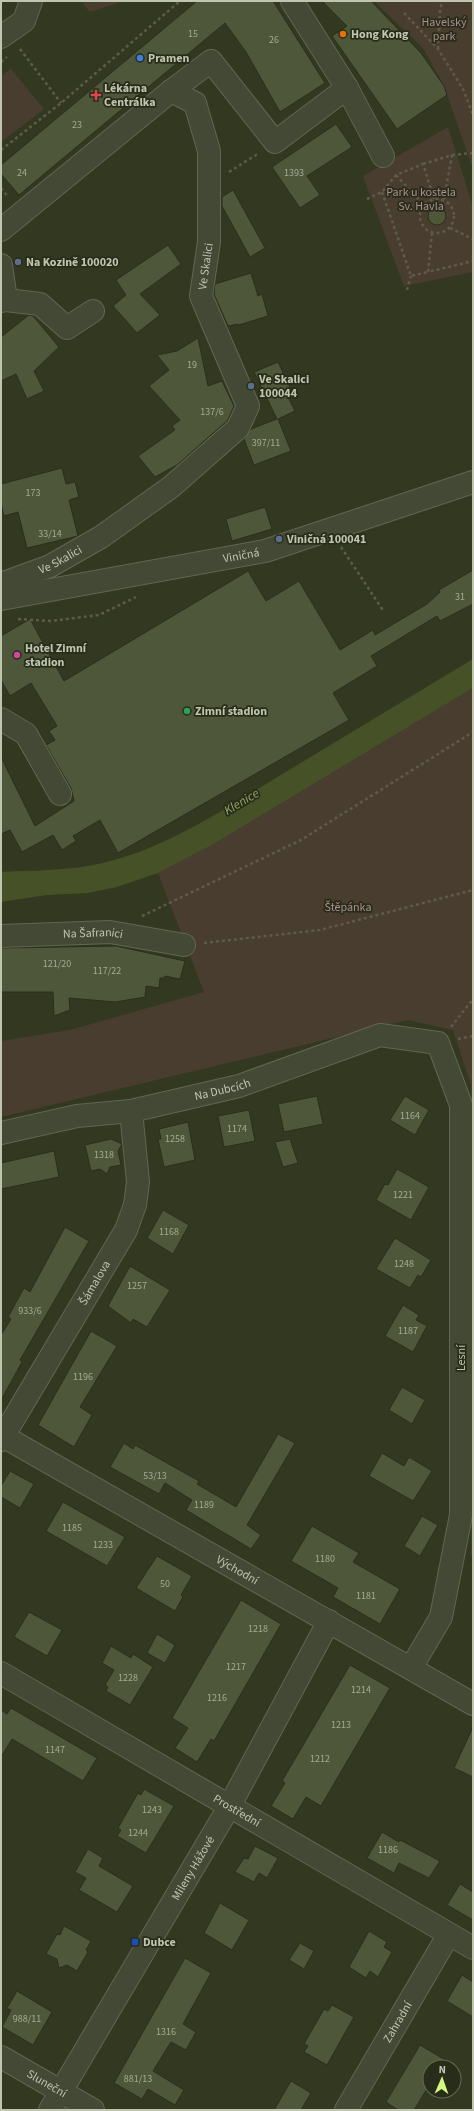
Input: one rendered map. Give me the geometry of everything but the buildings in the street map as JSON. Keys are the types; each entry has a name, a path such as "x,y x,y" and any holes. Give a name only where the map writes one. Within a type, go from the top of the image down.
{"street":[{"path":"3,36 24,21 31,1"},
{"path":"292,1 347,88 383,156"},
{"path":"1,230 171,91 211,61 275,142 347,88"},
{"name":"Ve Skalici","path":"1,584 50,566 101,537 171,488 238,428 248,406 201,296 209,242 209,151 195,103 171,91"},
{"path":"1,265 3,300 40,304 67,328 94,311"},
{"name":"Viničná","path":"1,599 265,551 473,482"},
{"path":"1,719 26,734 60,794"},
{"name":"Na Šafranici","path":"1,936 110,932 184,945"},
{"name":"Na Dubcích","path":"1,1132 77,1116 131,1111 239,1086 380,1035 438,1043"},
{"name":"Lesní","path":"411,1668 441,1617 461,1515 461,1105 438,1043"},
{"name":"Šámalova","path":"2,1437 126,1230 135,1205 138,1182 131,1111"},
{"name":"Východní","path":"2,1437 473,1704"},
{"name":"Mileny Hážové","path":"50,2110 229,1807 328,1621"},
{"name":"Prostřední","path":"1,1673 473,1948"},
{"name":"Zahradní","path":"346,2110 449,1934"},
{"name":"Sluneční","path":"1,2057 93,2110"}],"path":[{"path":"1,150 61,103 180,1"},
{"path":"438,49 442,1"},
{"path":"404,13 438,49 463,89 473,115"},
{"path":"3,36 19,48 61,103"},
{"path":"209,185 275,142"},
{"path":"367,199 382,192 396,175 423,164 452,155 473,154"},
{"path":"444,200 452,155"},
{"path":"383,156 396,175 424,205"},
{"path":"423,164 434,199"},
{"path":"382,192 411,276 407,290"},
{"path":"434,199 444,200 452,208 454,214 454,221 450,228 439,234 432,233 422,225 421,210 424,205 434,199"},
{"path":"450,228 473,239"},
{"path":"428,272 432,233"},
{"path":"411,276 473,261"},
{"path":"344,551 384,612"},
{"path":"138,918 301,840 473,732"},
{"path":"184,945 320,930 473,890"},
{"path":"438,1043 473,999"}],"green space":[{"path":"87,1 124,1 90,12 83,4"},
{"name":"Havelský park","path":"473,1 473,169 444,86 423,48 375,2"},
{"path":"11,69 44,109 1,142 1,76"},
{"name":"Park u kostela Sv. Havla","path":"448,127 473,207 473,272 404,286 363,176"},
{"name":"Štěpánka","path":"473,688 473,1555 471,1555 471,1085 453,1030 408,1020 1,1117 1,1041 70,1030 204,992 158,873 212,845"}],"water":[{"name":"Klenice","path":"473,659 473,688 212,845 158,873 117,887 88,893 47,895 1,902 1,872 65,869 91,866 150,848 216,815"}],"place":[{"name":"Hong Kong","path":"343,34"},
{"name":"Pramen","path":"140,58"},
{"name":"Lékárna Centrálka","path":"96,95"},
{"name":"Na Kozině 100020","path":"18,262"},
{"name":"Ve Skalici 100044","path":"251,386"},
{"name":"Viničná 100041","path":"279,539"},
{"name":"Hotel Zimní stadion","path":"17,655"},
{"name":"Zimní stadion","path":"187,711"},
{"name":"Dubce","path":"135,1942"}]}
